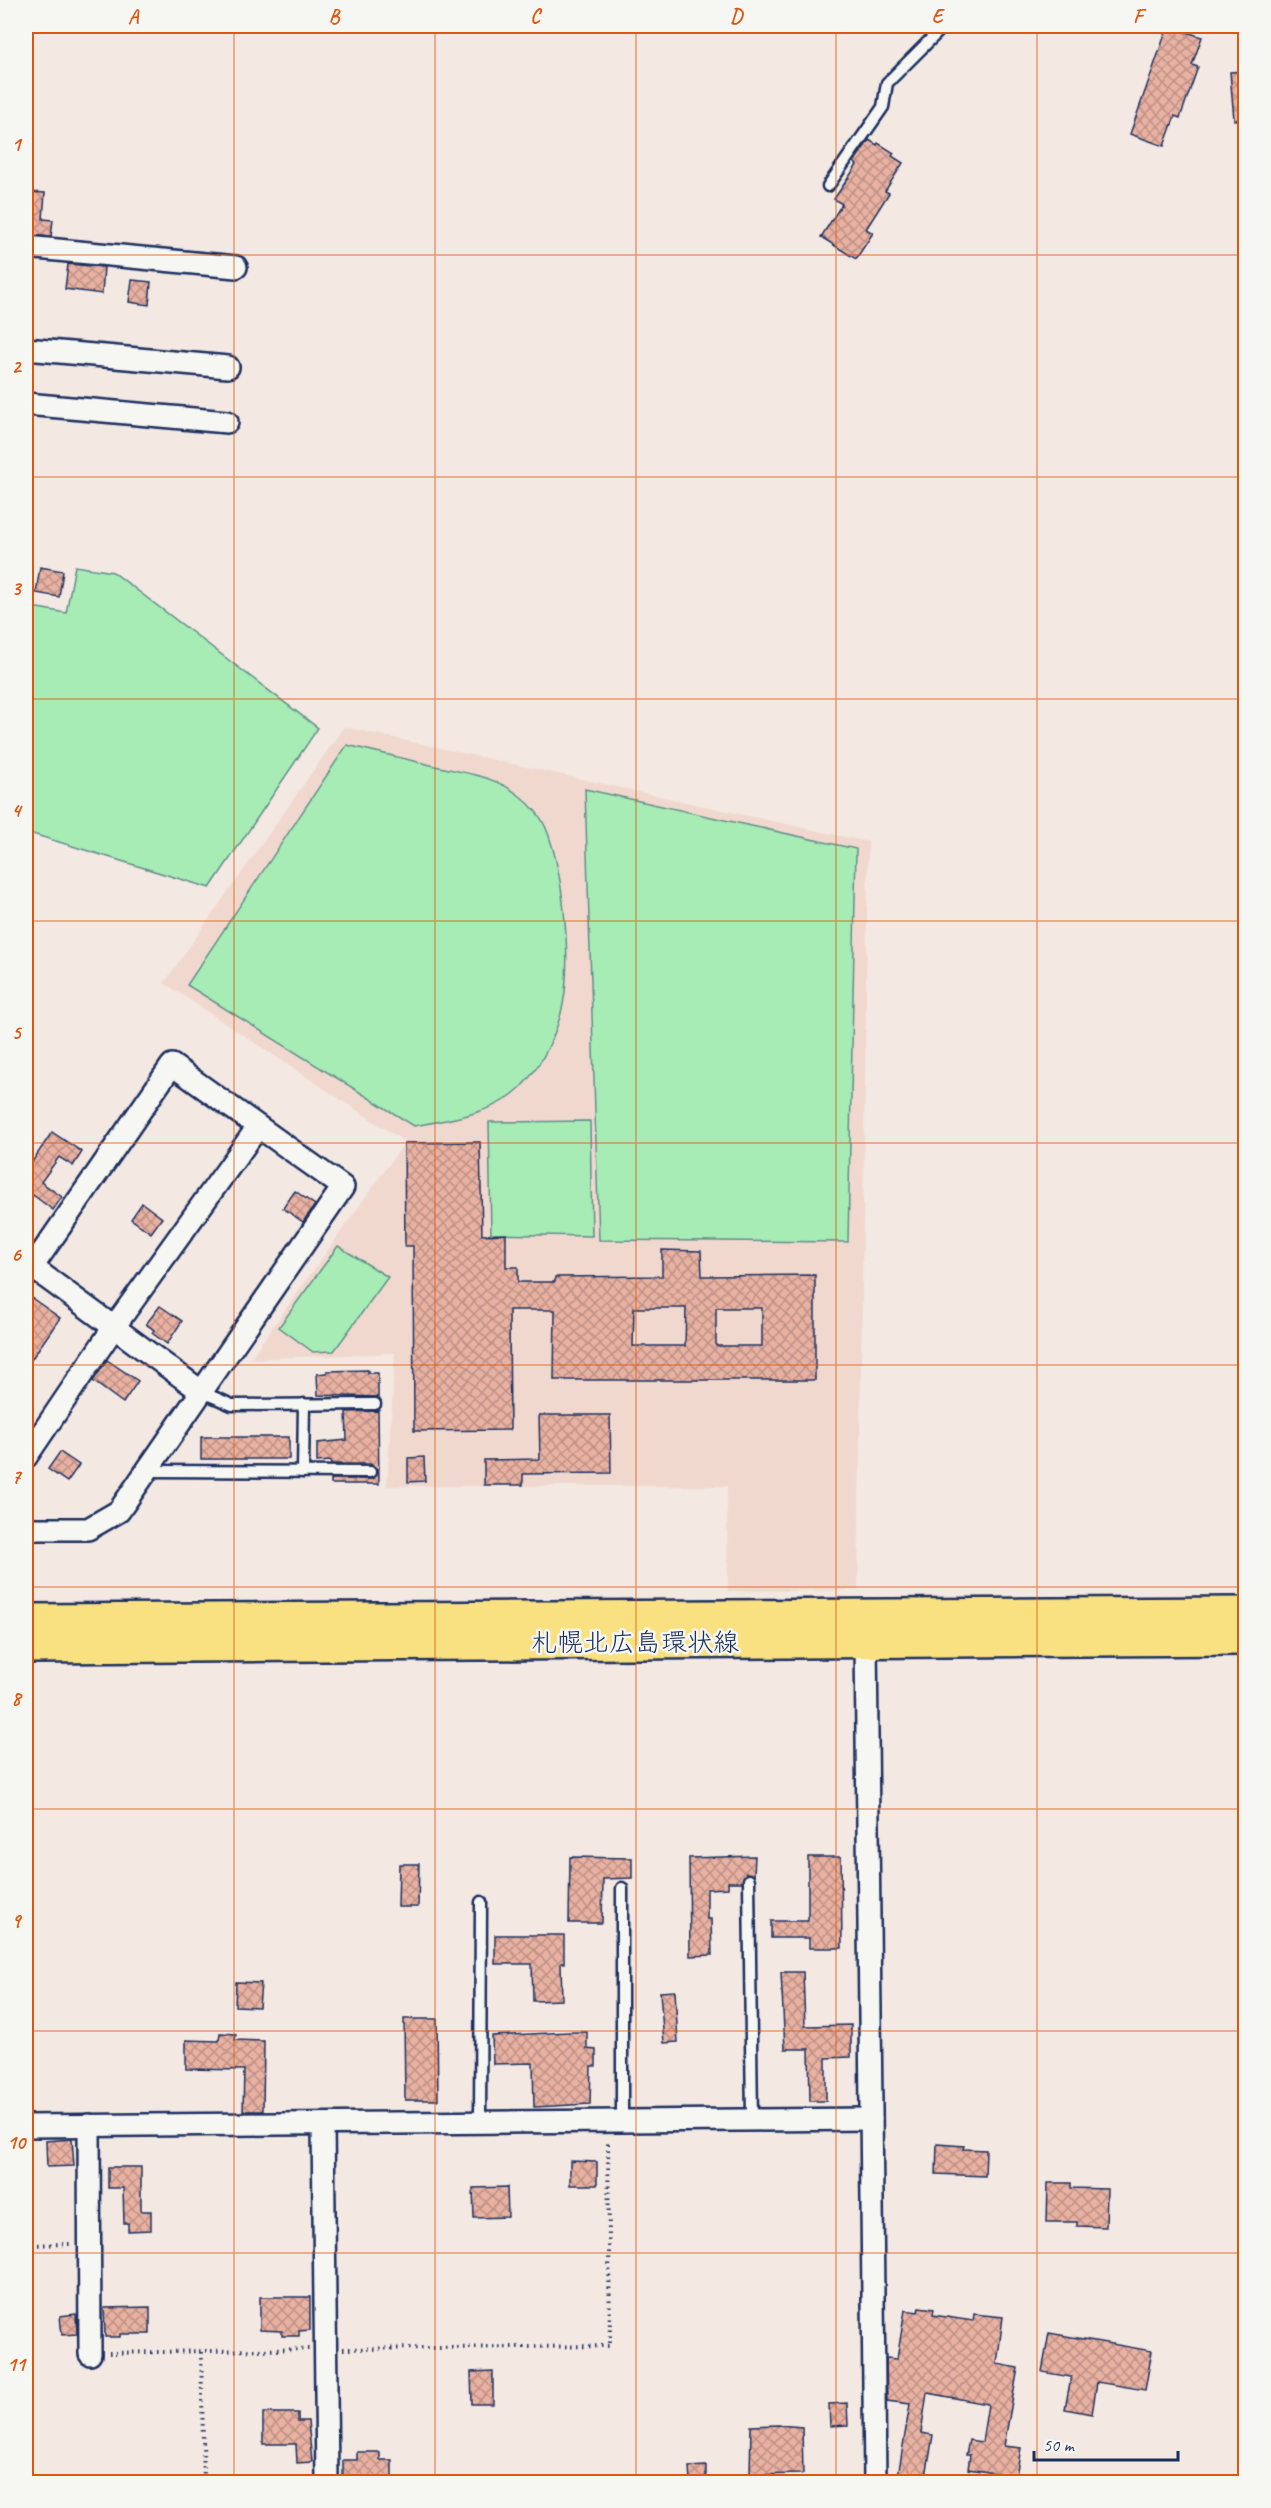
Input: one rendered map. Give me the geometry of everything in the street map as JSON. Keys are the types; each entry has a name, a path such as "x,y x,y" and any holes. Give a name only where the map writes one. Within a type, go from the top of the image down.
{"main road":[{"name":"札幌北広島環状線","path":"26,1621 1245,1614"},
{"name":"札幌北広島環状線","path":"26,1646 1245,1638"}],"street":[{"path":"26,247 236,267"},
{"path":"26,349 228,368"},
{"path":"26,404 227,422"},
{"path":"26,1529 88,1529 119,1511 202,1392 343,1187 172,1065 29,1271 114,1328 202,1392"},
{"path":"26,1457 114,1328 258,1127"},
{"path":"866,1640 875,2482"},
{"path":"26,2126 871,2119"},
{"path":"323,2124 327,2482"},
{"path":"89,2126 90,2354"}],"lane":[{"path":"828,186 883,107 887,83 944,26"},
{"path":"202,1392 232,1405 375,1404"},
{"path":"303,1472 304,1404"},
{"path":"146,1471 370,1472"},
{"path":"749,1880 752,2120"},
{"path":"615,2121 622,1888"},
{"path":"480,2122 481,1902"}],"path":[{"path":"90,2354 610,2346 615,2121"},
{"path":"26,2245 90,2243"},
{"path":"201,2352 204,2482"}],"shaded area":[{"path":"344,727 868,842 858,1590 728,1591 727,1486 387,1486 395,1353 250,1359 405,1142 164,983"}],"green space":[{"path":"75,566 113,572 318,728 210,888 26,832 26,606 66,613"},
{"path":"347,745 469,773 501,784 528,803 546,828 558,870 565,922 566,974 560,1017 548,1048 529,1078 503,1101 479,1112 414,1126 187,985"},
{"path":"585,789 856,849 848,1242 599,1240"},
{"path":"590,1121 592,1236 491,1234 489,1122"},
{"path":"338,1246 388,1277 334,1351 313,1352 279,1327"}],"building":[{"path":"1168,26 1202,37 1192,65 1198,67 1180,118 1175,116 1164,146 1130,134"},
{"path":"1245,71 1245,119 1234,120 1230,72"},
{"path":"869,140 894,153 892,156 903,163 885,191 889,193 866,229 873,233 856,259 821,237 842,204 834,199 857,165 854,162"},
{"path":"29,192 45,193 43,219 53,220 51,237 26,235"},
{"path":"68,264 104,267 102,294 65,289"},
{"path":"132,280 151,282 149,305 129,302"},
{"path":"40,567 63,571 59,597 36,593"},
{"path":"52,1132 82,1152 73,1166 59,1157 41,1182 62,1197 53,1210 33,1195 26,1206 26,1171"},
{"path":"480,1142 482,1235 506,1234 506,1267 518,1267 518,1282 555,1282 555,1277 662,1276 662,1250 701,1251 702,1276 815,1275 815,1380 554,1380 555,1310 509,1310 510,1430 414,1431 413,1246 405,1246 404,1143","holes":["634,1308 686,1308 685,1346 633,1346","716,1308 762,1308 762,1346 716,1346"]},
{"path":"295,1191 315,1205 303,1222 283,1208"},
{"path":"142,1203 162,1218 151,1233 131,1219"},
{"path":"26,1294 60,1318 26,1367"},
{"path":"160,1306 182,1321 167,1344 152,1333 154,1330 146,1324"},
{"path":"107,1360 138,1381 123,1403 93,1381"},
{"path":"368,1370 368,1373 378,1373 378,1397 318,1395 317,1374 327,1373 327,1371"},
{"path":"378,1411 379,1484 331,1484 331,1479 373,1479 377,1475 377,1469 370,1464 317,1462 317,1443 347,1440 346,1412"},
{"path":"539,1415 610,1415 611,1473 523,1474 523,1485 484,1485 484,1460 540,1459"},
{"path":"201,1437 289,1437 289,1459 201,1459"},
{"path":"60,1452 79,1465 67,1482 48,1469"},
{"path":"424,1457 425,1481 408,1482 408,1458"},
{"path":"755,1856 754,1875 746,1873 742,1882 728,1882 728,1888 707,1889 707,1919 711,1919 712,1955 690,1956 689,1858"},
{"path":"570,1857 632,1858 632,1878 603,1879 602,1923 569,1923"},
{"path":"808,1857 841,1857 842,1948 809,1948 809,1938 771,1938 771,1921 808,1921"},
{"path":"399,1864 419,1864 418,1907 398,1907"},
{"path":"495,1935 564,1935 564,1963 561,1963 562,2000 533,2001 532,1964 495,1964"},
{"path":"781,1972 803,1972 805,2026 851,2025 851,2057 826,2058 826,2101 810,2101 809,2049 785,2049"},
{"path":"236,1982 261,1983 259,2007 235,2006"},
{"path":"675,1991 678,2042 664,2043 660,1992"},
{"path":"404,2019 437,2019 438,2100 405,2100"},
{"path":"587,2032 587,2049 596,2050 596,2066 591,2066 590,2104 534,2107 533,2063 493,2064 492,2036"},
{"path":"220,2033 236,2034 235,2040 264,2041 263,2111 243,2111 244,2070 186,2069 186,2040 219,2041"},
{"path":"72,2139 74,2166 47,2167 46,2141"},
{"path":"937,2144 964,2146 963,2149 986,2150 985,2176 936,2174"},
{"path":"570,2161 597,2162 597,2185 570,2185"},
{"path":"108,2167 141,2167 141,2211 151,2211 151,2230 128,2231 128,2223 124,2223 123,2188 108,2188"},
{"path":"1048,2183 1071,2183 1071,2188 1107,2189 1106,2227 1077,2226 1077,2222 1047,2222"},
{"path":"507,2187 508,2217 474,2218 473,2188"},
{"path":"260,2297 310,2297 310,2330 299,2331 299,2336 282,2336 282,2331 260,2330"},
{"path":"150,2307 150,2334 120,2334 120,2337 105,2337 104,2308"},
{"path":"919,2307 934,2309 933,2315 973,2321 974,2314 1003,2317 997,2364 1018,2368 1004,2446 1021,2448 1016,2476 968,2469 970,2455 966,2455 969,2440 982,2442 988,2404 927,2393 921,2433 933,2435 925,2482 897,2482 910,2404 887,2401 886,2358 897,2359 905,2310 918,2312"},
{"path":"76,2314 77,2334 62,2335 60,2316"},
{"path":"1049,2333 1152,2351 1145,2390 1097,2382 1092,2414 1065,2409 1071,2377 1042,2372"},
{"path":"493,2371 493,2404 472,2404 471,2372"},
{"path":"847,2403 848,2425 830,2426 829,2404"},
{"path":"263,2413 298,2413 298,2421 308,2421 312,2462 297,2463 296,2444 263,2444"},
{"path":"751,2426 802,2427 803,2474 750,2475"},
{"path":"357,2452 380,2452 380,2460 392,2460 392,2482 343,2482 343,2460 357,2460"},
{"path":"706,2466 706,2482 690,2482 689,2467"}]}
